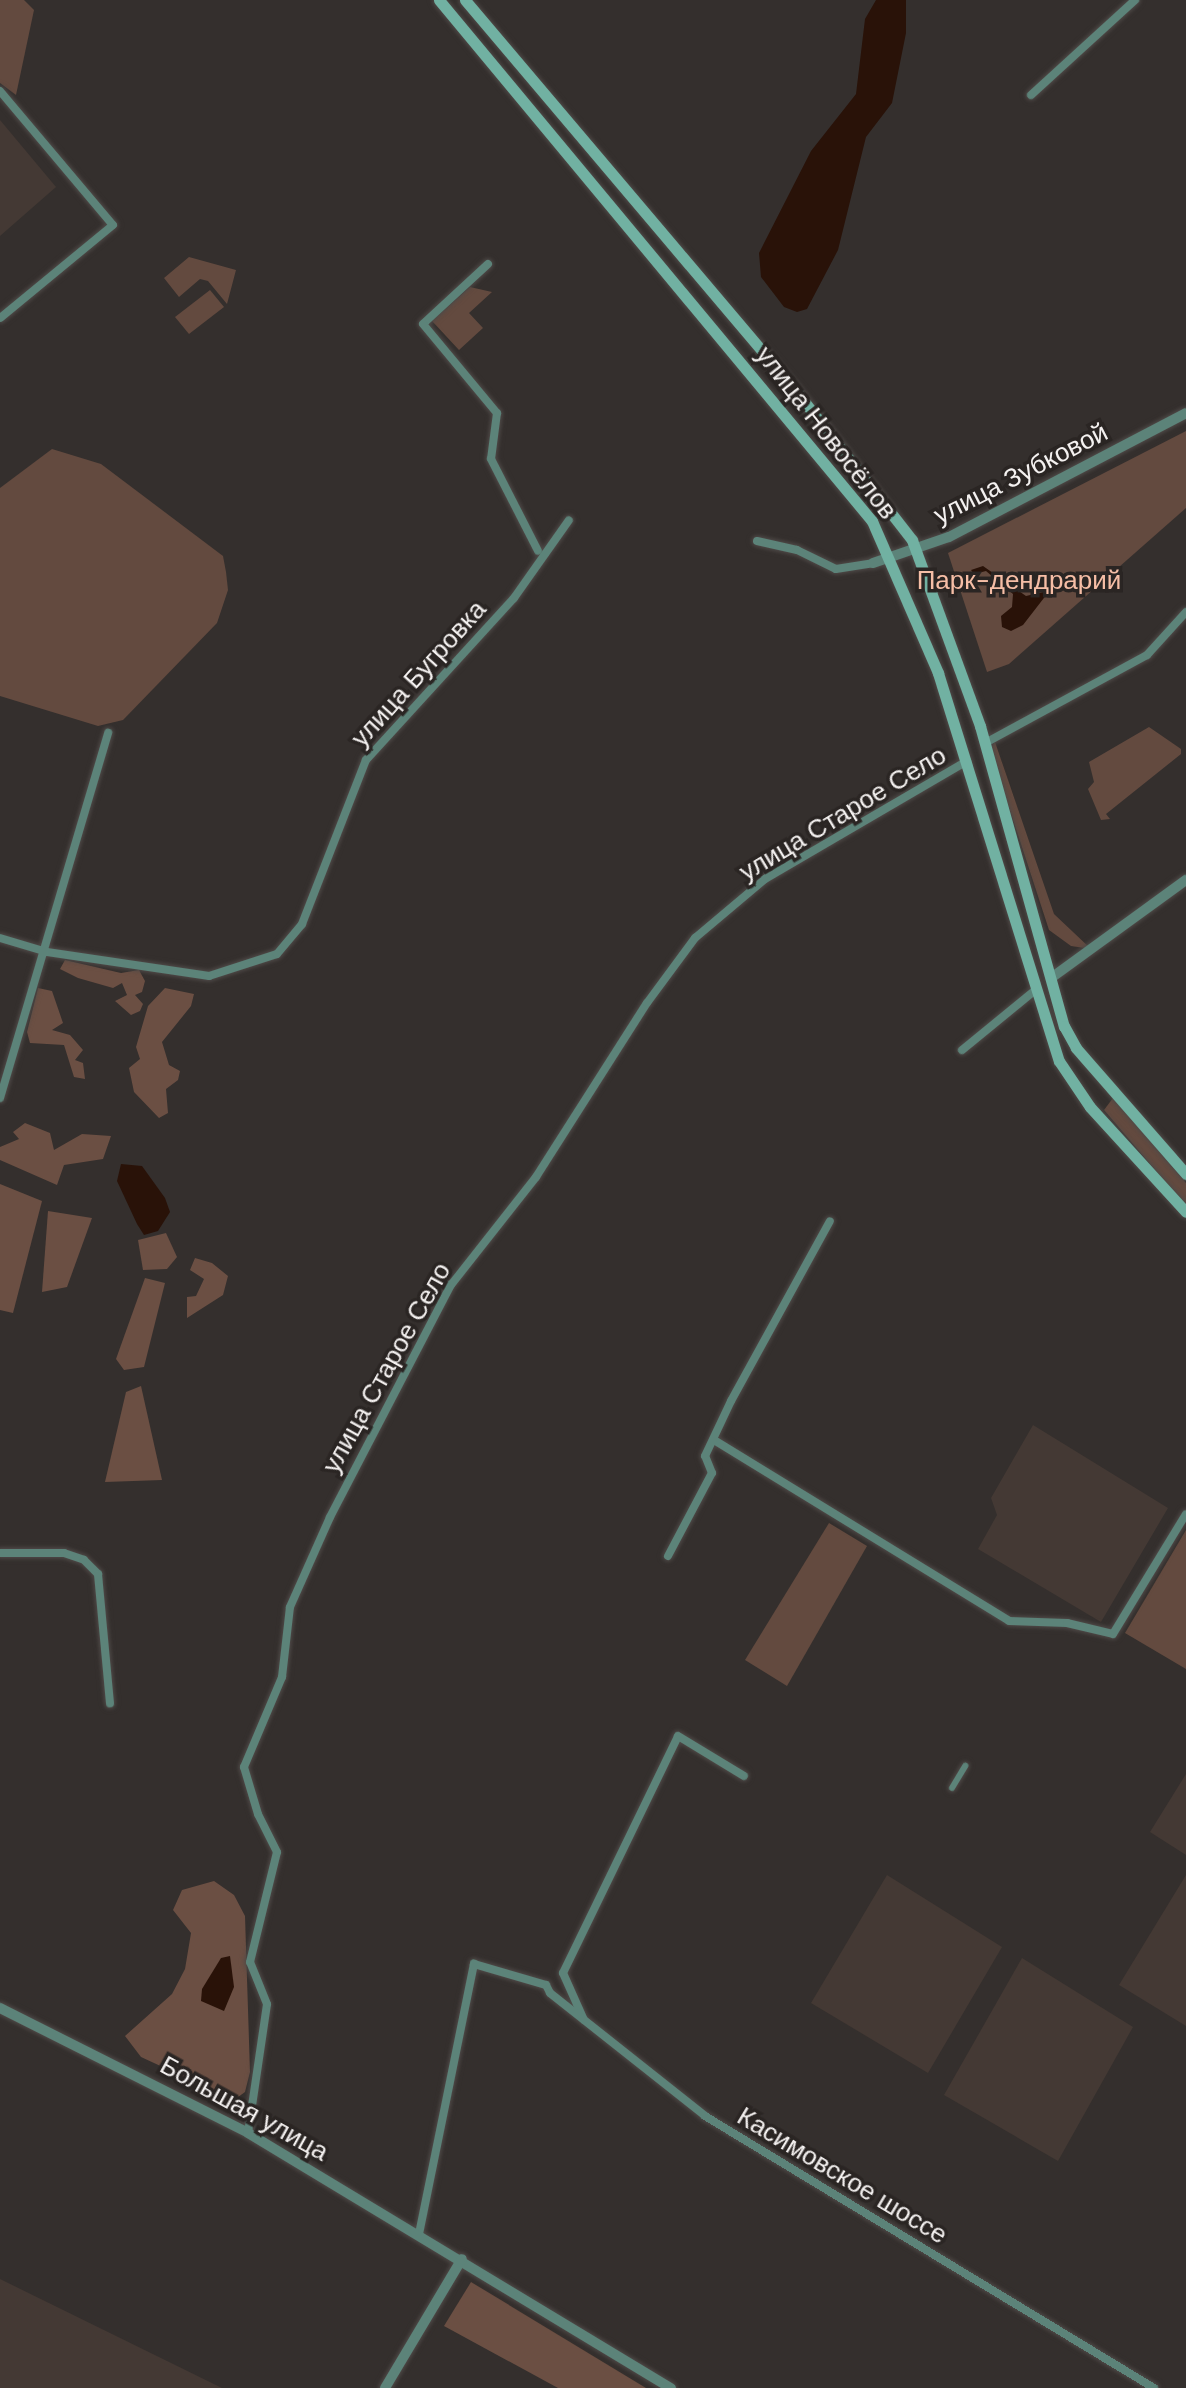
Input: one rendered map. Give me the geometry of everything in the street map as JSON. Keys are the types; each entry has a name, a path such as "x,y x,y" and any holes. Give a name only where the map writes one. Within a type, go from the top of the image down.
{"main road":[{"name":"улица Новосёлов","path":"439,0 863,509 892,557 967,761 1034,991 1067,1077 1186,1212"},
{"name":"улица Новосёлов","path":"465,0 796,391 889,508 915,550 985,743 1064,1026 1076,1048 1186,1174"}],"street":[{"path":"1031,95 1135,0"},
{"path":"0,91 113,225 0,318"},
{"path":"488,264 423,324 497,413 491,459 538,551"},
{"name":"улица Зубковой","path":"873,563 915,550 1186,413"},
{"name":"улица Бугровка","path":"0,938 47,952 209,976 277,954 302,924 366,760 514,598 569,520"},
{"path":"757,541 797,550 836,569 873,563"},
{"path":"985,743 1147,655 1186,612"},
{"path":"0,1098 47,952 108,733"},
{"name":"улица Старое Село","path":"248,2133 267,2004 250,1962 277,1852 258,1814 244,1767 282,1677 290,1607 330,1517 451,1285 536,1177 647,1003 695,938 765,879 967,761"},
{"path":"1051,978 1186,880"},
{"path":"962,1050 1034,991"},
{"path":"668,1556 712,1473 705,1456 830,1221"},
{"path":"714,1440 1009,1621 1067,1623 1113,1634 1186,1514"},
{"path":"0,1553 64,1553 84,1560 98,1574 110,1703"},
{"path":"419,2234 474,1964 546,1985 563,1973 678,1736 744,1776"},
{"path":"952,1788 965,1766"},
{"path":"563,1973 585,2020"},
{"name":"Касимовское шоссе","path":"546,1985 705,2116 1154,2388"},
{"name":"Большая улица","path":"0,2008 248,2133 462,2259 671,2388"},
{"path":"385,2388 462,2259"}],"shaded area":[{"path":"876,0 906,0 906,33 892,103 866,137 838,250 807,309 797,312 784,307 761,277 759,253 811,151 856,94 865,19"},
{"path":"0,120 56,187 0,236"},
{"path":"983,566 1026,596 1056,589 1070,572 1080,574 1072,574 1060,589 1047,594 1023,625 1011,631 1002,627 1001,616 1012,607 1013,594 986,571 974,574 971,570"},
{"path":"65,960 121,973 139,970 145,981 142,992 135,995 143,1004 140,1011 131,1015 115,1001 127,995 122,983 113,988 78,978 60,969"},
{"path":"38,988 52,991 63,1023 52,1030 70,1035 83,1050 75,1060 83,1063 85,1079 74,1077 64,1045 30,1043 27,1032"},
{"path":"165,988 194,994 191,1006 162,1042 169,1065 180,1071 178,1080 166,1089 168,1113 159,1118 134,1092 129,1068 140,1059 136,1047 148,1006"},
{"path":"25,1123 50,1133 54,1150 82,1134 111,1136 103,1159 64,1165 57,1185 0,1160 0,1147 19,1139 13,1132"},
{"path":"121,1164 142,1166 165,1198 170,1212 158,1231 144,1235 137,1224 117,1181"},
{"path":"0,1184 42,1201 13,1313 0,1310"},
{"path":"48,1211 92,1218 67,1287 42,1292"},
{"path":"166,1233 177,1257 167,1269 143,1270 138,1240"},
{"path":"195,1258 212,1263 228,1276 223,1295 187,1318 187,1297 196,1296 204,1279 190,1270"},
{"path":"145,1278 165,1283 144,1367 124,1370 116,1359"},
{"path":"141,1386 162,1480 105,1482 126,1392"},
{"path":"1033,1425 1168,1508 1101,1622 978,1549 997,1515 991,1498"},
{"path":"1186,1774 1186,1855 1150,1832"},
{"path":"887,1875 1002,1947 928,2073 811,2003"},
{"path":"1186,1875 1186,2026 1119,1985"},
{"path":"214,1881 234,1895 245,1916 250,2072 245,2092 234,2100 141,2057 125,2036 172,1994 185,1969 191,1933 173,1910 182,1890"},
{"path":"230,1956 234,1987 224,2011 201,2001 202,1989 221,1958"},
{"path":"1022,1958 1133,2027 1058,2161 944,2095"},
{"path":"0,2279 222,2388 0,2388"},
{"path":"471,2282 646,2388 558,2388 444,2326"}],"green space":[{"path":"0,0 24,0 34,10 16,95 0,83"},
{"path":"189,257 236,270 227,304 208,281 200,279 179,297 164,278"},
{"path":"470,287 492,292 469,313 483,328 459,350 432,321"},
{"path":"210,290 224,307 189,334 175,317"},
{"name":"Парк-дендрарий","path":"1186,431 1186,508 1009,664 987,672 948,553"},
{"path":"52,449 101,464 223,556 226,572 228,590 217,623 123,720 98,726 0,696 0,488"},
{"path":"1149,727 1181,749 1181,754 1106,814 1110,819 1101,820 1088,789 1094,782 1089,762"},
{"path":"995,742 1054,914 1091,949 1071,946 1049,930 990,749"},
{"path":"1113,1098 1186,1183 1186,1206 1104,1110"},
{"path":"829,1523 867,1546 787,1686 745,1660"},
{"path":"1186,1530 1186,1669 1125,1633"}]}
